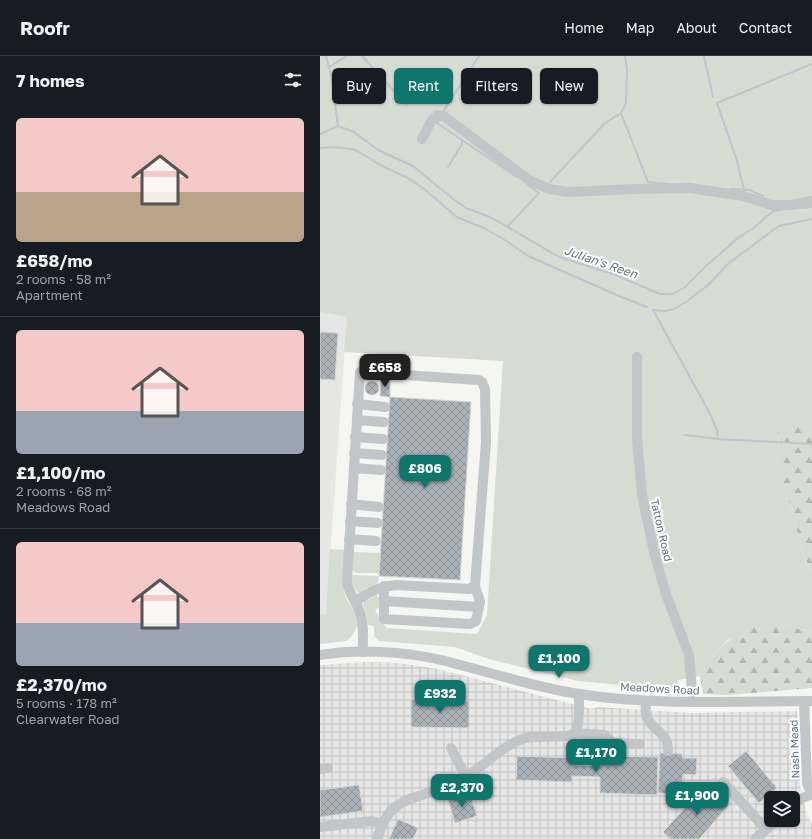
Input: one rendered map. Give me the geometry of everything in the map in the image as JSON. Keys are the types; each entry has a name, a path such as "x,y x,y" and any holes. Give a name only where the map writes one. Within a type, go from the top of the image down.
{"street":[{"path":"422,139 432,120 441,116 528,180 549,189 569,192 635,188 690,188 743,196 772,205 793,205 812,201"},
{"name":"Tatton Road","path":"637,357 636,439 642,495 654,552 666,594 689,655 693,702"},
{"path":"363,652 362,620 347,586 360,372 479,380 482,382 486,392 486,442 475,586 480,602 476,621 470,624 384,619 384,586"},
{"path":"358,404 385,407"},
{"path":"356,420 384,422"},
{"path":"355,437 383,439"},
{"path":"354,453 382,455"},
{"path":"354,468 381,470"},
{"path":"351,504 378,507"},
{"path":"350,521 378,523"},
{"path":"349,539 376,541"},
{"path":"355,602 363,596 384,586 396,585 469,589 475,586"},
{"path":"384,601 479,607"},
{"name":"Meadows Road","path":"320,655 337,652 400,653 439,660 508,679 579,694 646,701 808,701"},
{"path":"575,733 577,728 579,694"},
{"path":"646,701 646,715 650,723 667,741 668,751"},
{"name":"Nash Mead","path":"800,799 812,795 807,783 808,701"},
{"path":"377,839 386,816 397,806 408,800 466,777 502,750 525,738 536,736 569,736 575,733 604,735 612,743 640,744"},
{"path":"451,748 466,777"},
{"path":"723,782 766,829"},
{"path":"320,827 372,821 382,824"},
{"path":"755,839 768,827"}],"shaded area":[{"path":"320,312 347,317 326,614 320,615"},
{"path":"366,662 399,663 438,669 591,709 598,707 691,713 797,711 800,786 807,815 812,823 812,839 320,839 320,665"}],"green space":[{"path":"320,56 812,56 812,428 778,426 779,467 806,561 812,569 812,632 776,623 728,640 699,672 700,676 678,680 678,686 673,690 578,681 489,659 455,647 379,641 374,636 374,626 368,625 363,605 364,602 377,595 379,598 380,607 375,610 387,628 477,634 487,615 503,361 344,352 347,317 320,312"},
{"path":"778,425 812,428 812,569 806,561 779,467"},
{"path":"330,549 344,550 344,592 357,616 359,623 351,637 346,641 320,644 320,615 326,614"},
{"path":"353,552 380,553 379,573 356,573 353,571"},
{"path":"352,576 379,576 378,583 358,593 353,583"},
{"path":"776,623 812,632 812,688 728,695 703,694 699,672 714,654 737,635 756,626"}],"building":[{"path":"320,332 338,333 335,380 320,379"},
{"path":"381,380 390,380 390,397 380,396"},
{"path":"369,381 375,381 379,385 379,391 375,395 369,395 365,391 365,385"},
{"path":"390,397 471,402 460,580 379,576"},
{"path":"411,700 469,701 469,728 411,727"},
{"path":"746,751 777,788 773,791 764,791 764,799 759,803 728,766"},
{"path":"660,753 682,754 683,758 697,758 696,775 683,774 682,794 658,793"},
{"path":"517,756 573,758 573,765 601,766 602,756 658,757 657,795 600,793 600,777 572,776 572,782 516,780"},
{"path":"359,785 363,811 320,817 320,790"},
{"path":"706,785 729,805 699,839 671,839 663,832"},
{"path":"470,793 477,816 455,823 448,799"},
{"path":"398,819 418,828 413,839 389,839"}],"waterway":[{"path":"326,56 331,75 338,126"},
{"path":"329,67 347,56"},
{"path":"362,56 394,91"},
{"path":"443,112 479,56"},
{"path":"550,182 604,124 621,113 626,103 627,69 625,56"},
{"path":"704,56 713,97"},
{"path":"744,190 737,161 717,103 812,64"},
{"path":"621,113 648,182 669,184"},
{"path":"439,120 437,123 462,140 462,144 448,167"},
{"name":"Julian's Reen","path":"320,134 338,126 354,132 378,150 413,166 466,208 490,217 559,257 613,274 660,294 673,294 685,287 738,238 755,227 774,211 781,210"},
{"path":"462,140 517,177"},
{"path":"320,148 332,147 352,149 361,153 380,165 408,178 424,189 457,217 486,229 528,256 647,307"},
{"path":"508,226 539,193 527,184"},
{"path":"731,189 750,190 763,196"},
{"name":"Julian's Reen","path":"803,208 812,207"},
{"path":"718,439 717,430 708,410 653,310 665,311 674,309 686,302 708,285 729,263 779,226 812,219"},
{"path":"685,435 718,439 812,444"}]}
